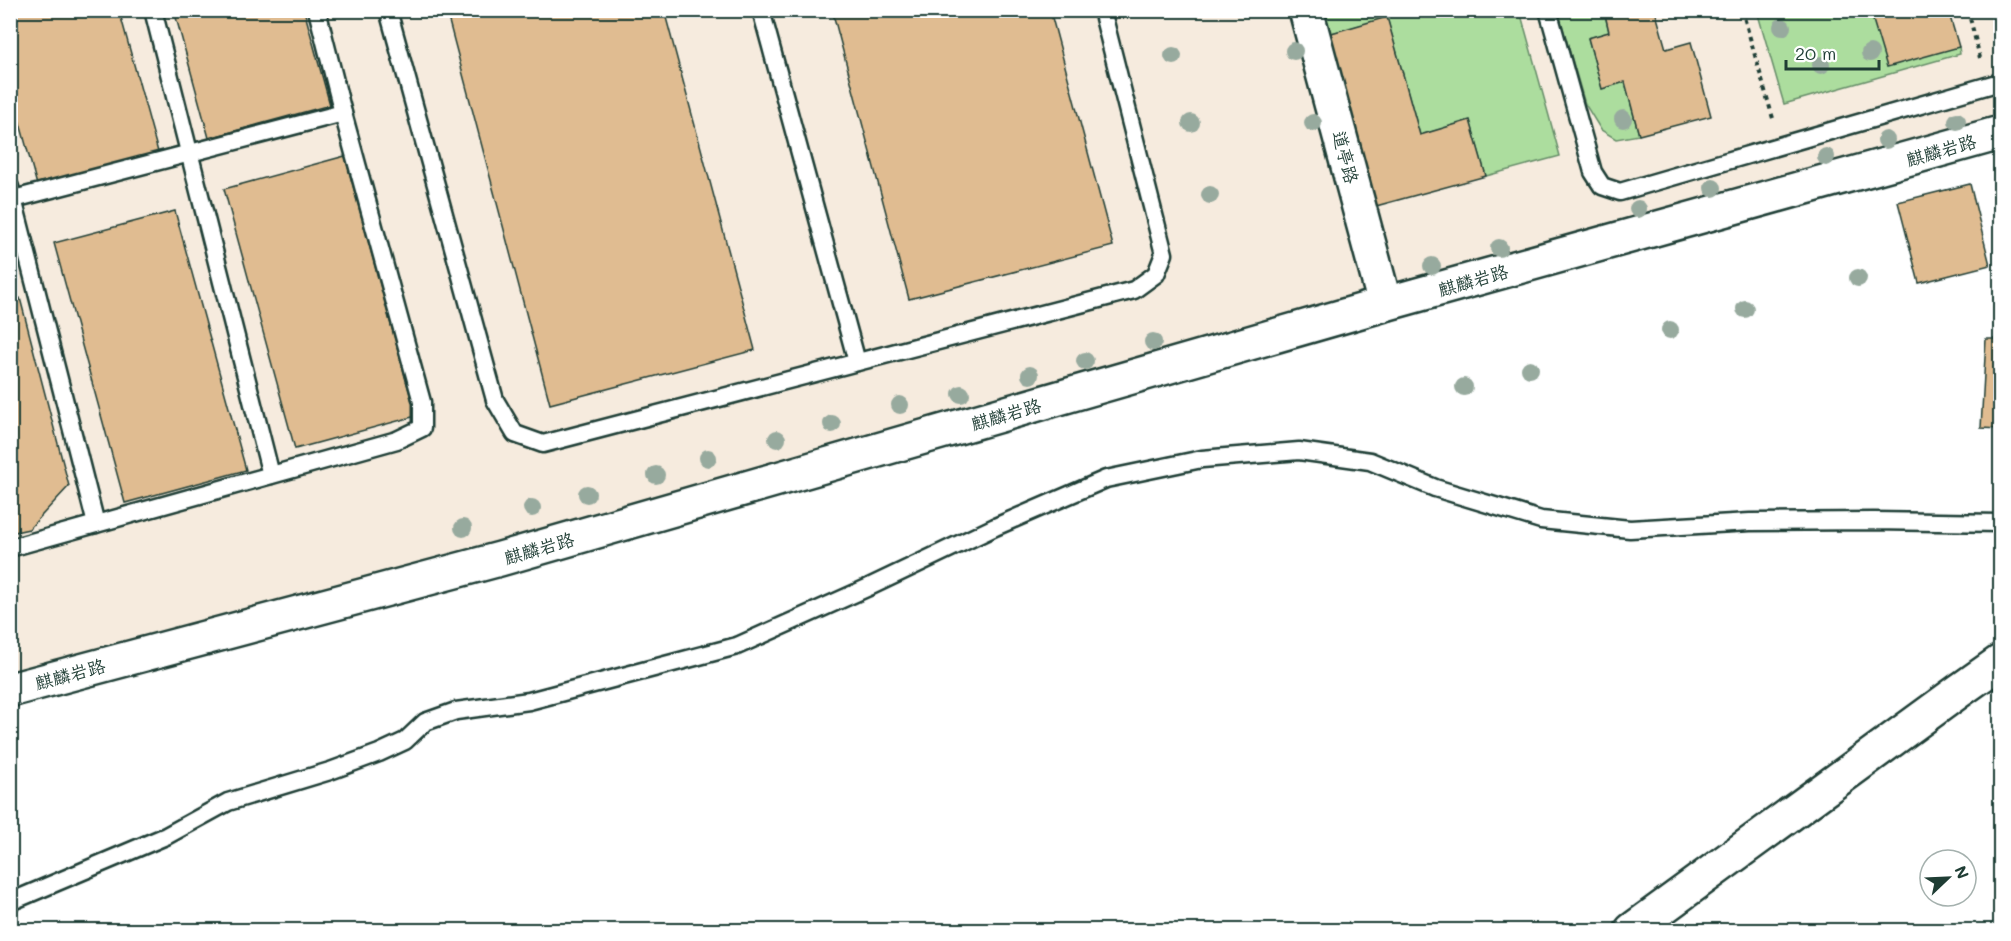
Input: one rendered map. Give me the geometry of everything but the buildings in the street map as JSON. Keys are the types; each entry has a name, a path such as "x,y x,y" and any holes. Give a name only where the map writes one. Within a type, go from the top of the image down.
{"main road":[{"name":"道亭路","path":"1306,10 1385,304"},
{"name":"麒麟岩路","path":"10,690 500,559 1385,304 2001,133"},
{"path":"1632,930 2001,662"}],"lane":[{"path":"153,10 272,475"},
{"path":"10,548 398,440 422,428 422,402 317,10"},
{"path":"388,10 495,400 515,434 543,444 1134,290 1156,274 1164,254 1102,10"},
{"path":"761,10 857,362"},
{"path":"1548,10 1593,172 1602,186 1620,192 1994,84"},
{"path":"96,524 12,195 343,113"},
{"path":"10,902 166,836 228,802 330,771 379,753 405,741 425,722 456,711 530,700 737,646 1106,478 1202,459 1299,451 1370,461 1435,488 1541,520 1630,529 1750,522 1874,520 2001,523"}],"path":[{"path":"1742,10 1780,146"},
{"path":"1968,10 1994,84"}],"shaded area":[{"path":"11,11 2000,11 2000,136 11,690"}],"green space":[{"path":"1322,11 1520,11 1560,156 1486,176 1470,121 1420,135 1387,18 1328,34"},
{"path":"1558,11 1604,11 1609,32 1588,38 1602,88 1625,82 1639,135 1616,139 1601,130 1585,104"},
{"path":"1757,11 1870,11 1959,47 1960,54 1784,104"}]}
